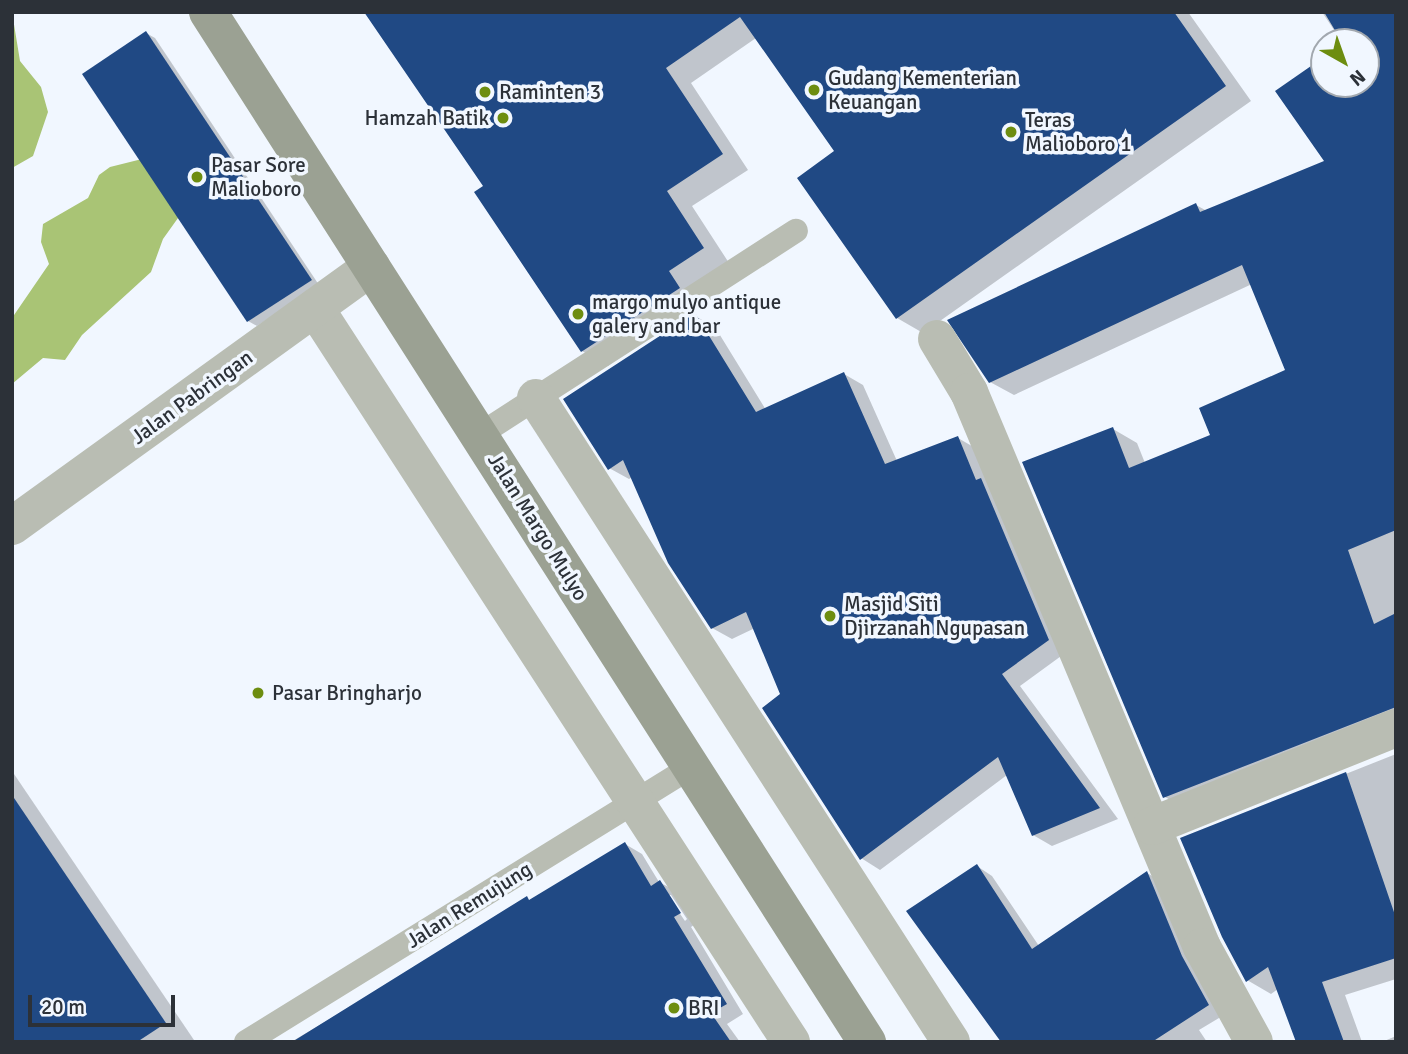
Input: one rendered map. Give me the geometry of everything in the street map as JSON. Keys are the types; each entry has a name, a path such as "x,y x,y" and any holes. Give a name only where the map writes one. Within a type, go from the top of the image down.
{"main road":[{"name":"Jalan Margo Mulyo","path":"208,12 867,1042"}],"street":[{"name":"Jalan Pabringan","path":"12,526 371,267"},
{"path":"315,308 791,1042"},
{"path":"937,339 969,392 1202,947 1254,1042"},
{"path":"536,398 951,1042"},
{"path":"1152,826 1396,728"}],"lane":[{"path":"479,435 796,232"},
{"name":"Jalan Remujung","path":"246,1042 691,767"}],"green space":[{"path":"12,12 20,61 41,87 48,112 33,156 12,168"},
{"path":"146,158 183,211 163,239 151,272 82,335 65,360 43,358 12,384 12,318 49,264 41,242 43,224 88,198 99,175 110,167"}],"building":[{"path":"364,12 1174,12 1226,86 896,319 797,178 834,151 740,17 666,68 723,154 667,191 704,248 669,271 680,288 581,352 474,192 483,186"},
{"path":"1324,12 1396,12 1396,530 1348,550 1374,624 1396,613 1396,707 1163,798 1022,462 1113,427 1129,468 1210,435 1199,408 1285,370 1242,265 989,383 947,320 1196,203 1200,212 1324,161 1275,91 1310,67 1310,98 1380,98 1380,28 1334,28"},
{"name":"Pasar Sore Malioboro","path":"146,31 312,280 247,322 82,74"},
{"path":"695,313 756,412 844,372 885,464 958,436 976,480 981,478 1049,640 1002,674 1100,808 1032,836 998,757 860,860 762,708 780,694 746,612 711,629 668,563 623,460 608,470 563,399"},
{"path":"1346,772 1396,918 1396,958 1322,982 1344,1042 1296,1042 1268,967 1246,982 1222,937 1180,838"},
{"path":"12,795 166,1023 137,1042 12,1042"},
{"path":"625,842 651,886 660,880 681,913 674,917 727,1004 711,1013 731,1042 292,1042 527,896 529,900"},
{"path":"977,864 1032,949 1147,871 1182,956 1209,1005 1152,1042 1001,1042 906,911"}],"place":[{"name":"Gudang Kementerian Keuangan","path":"814,90"},
{"name":"Raminten 3","path":"485,92"},
{"name":"Hamzah Batik","path":"503,118"},
{"name":"Teras Malioboro 1","path":"1011,132"},
{"name":"Pasar Sore Malioboro","path":"197,177"},
{"name":"margo mulyo antique galery and bar","path":"578,314"},
{"name":"Masjid Siti Djirzanah Ngupasan","path":"830,616"},
{"name":"Pasar Bringharjo","path":"258,693"},
{"name":"BRI","path":"674,1008"}]}
